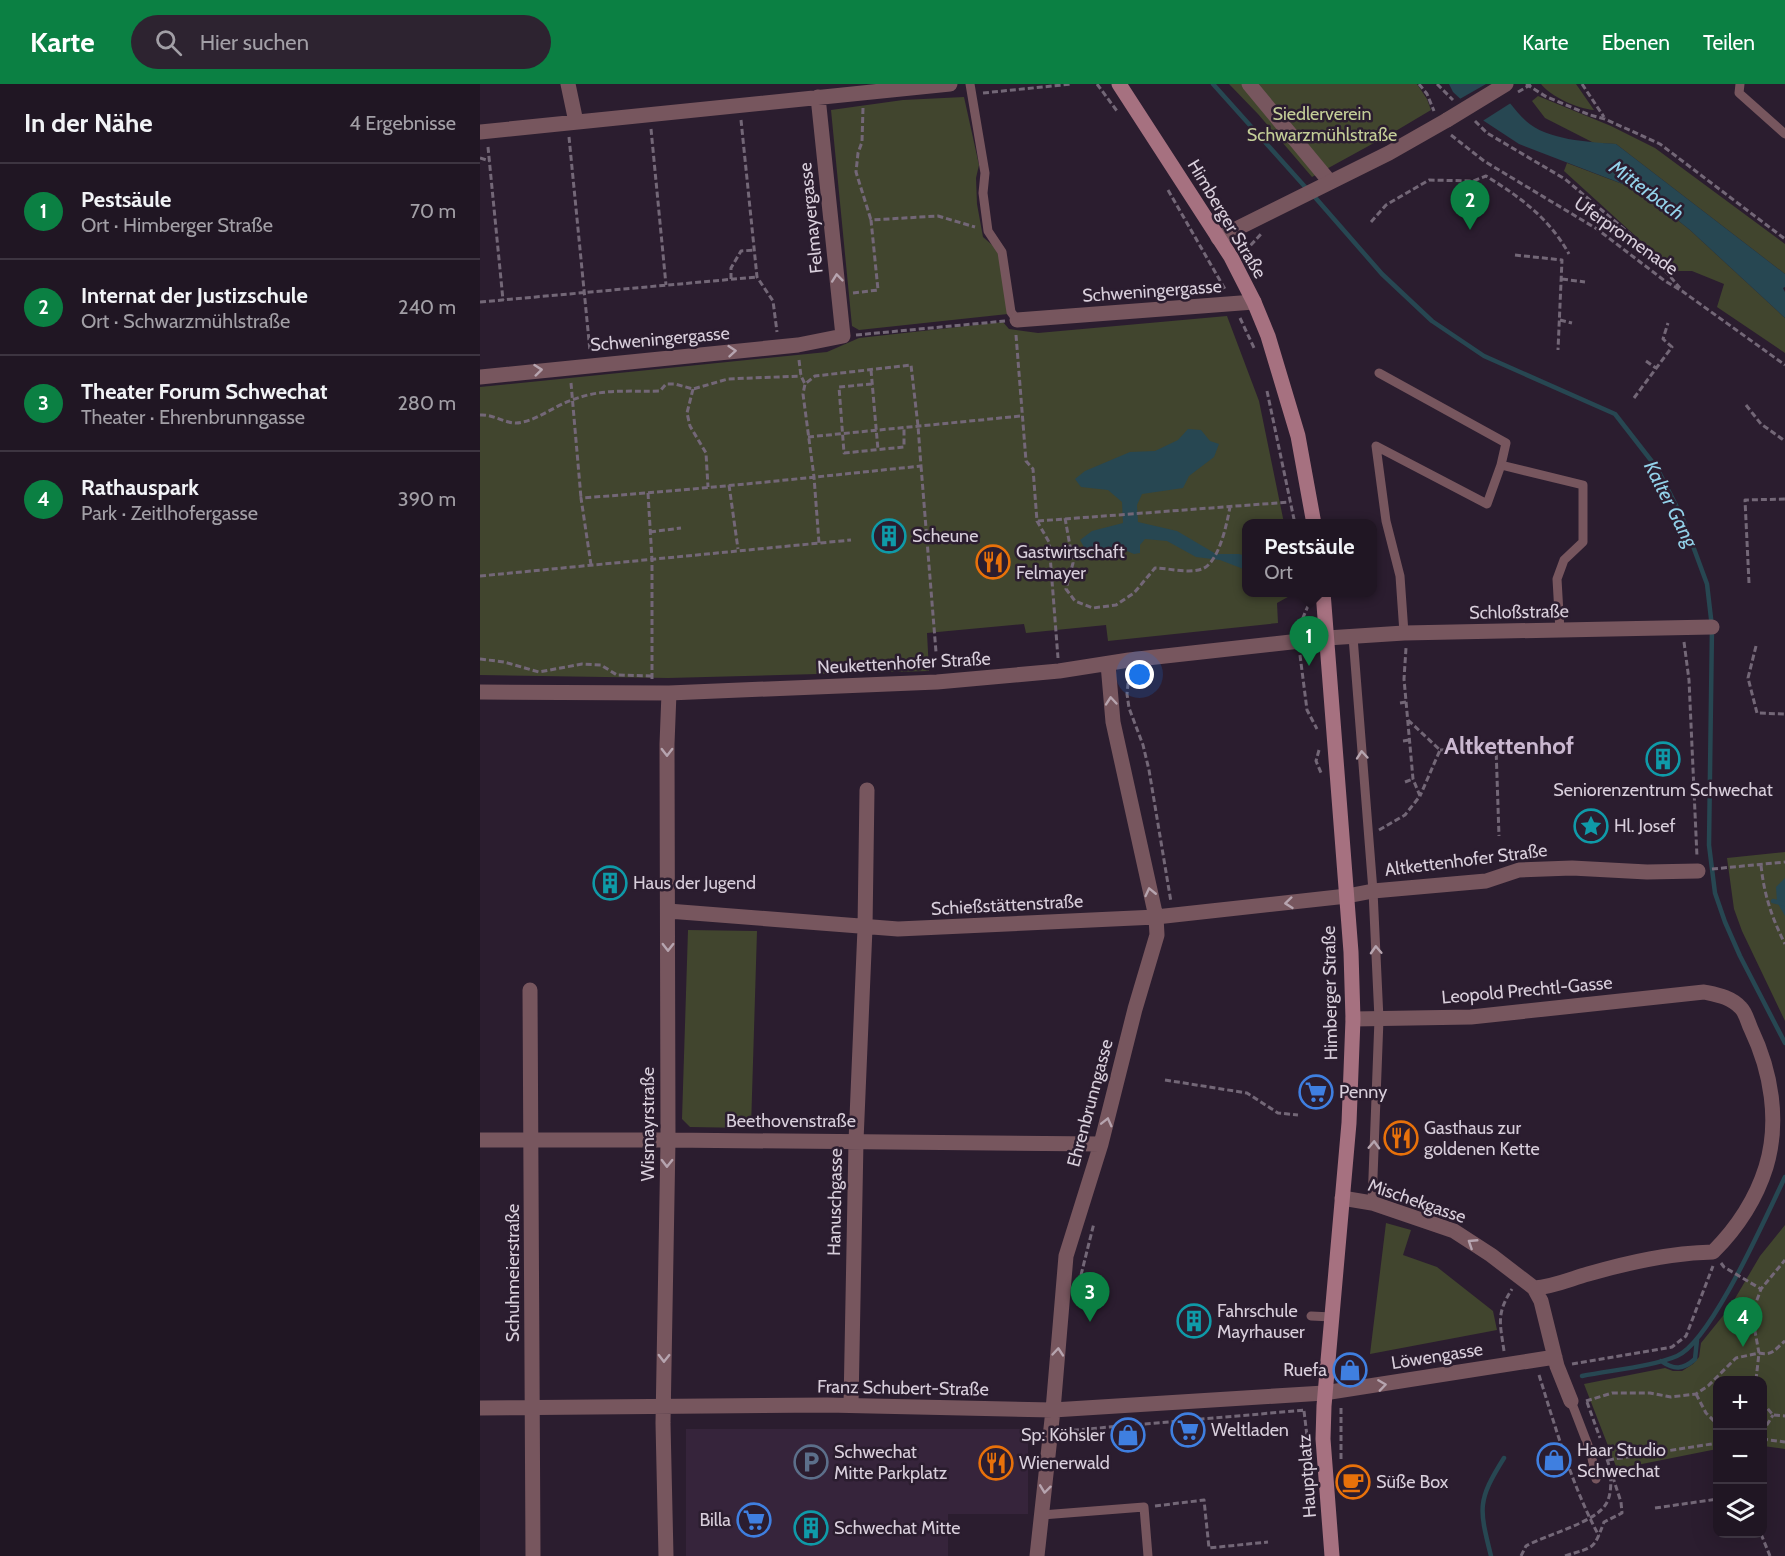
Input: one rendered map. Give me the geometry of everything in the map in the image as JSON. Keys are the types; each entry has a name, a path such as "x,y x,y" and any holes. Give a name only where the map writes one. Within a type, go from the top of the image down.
{"main road":[{"name":"Himberger Straße","path":"1119,84 1231,257 1254,302 1268,336 1298,436 1313,519"},
{"name":"Himberger Straße","path":"1324,597 1351,952 1353,1019 1349,1114 1324,1393"},
{"name":"Hauptplatz","path":"1324,1393 1323,1439 1332,1556"}],"street":[{"path":"568,84 572,126"},
{"path":"484,135 950,84"},
{"path":"1248,84 1327,183"},
{"path":"1218,238 1445,126 1506,84"},
{"name":"Felmayergasse","path":"818,97 843,336"},
{"name":"Schweningergasse","path":"1017,320 1254,302"},
{"name":"Schweningergasse","path":"480,377 798,345 843,336"},
{"name":"Schloßstraße","path":"1328,638 1404,633 1712,627"},
{"name":"Neukettenhofer Straße","path":"480,692 669,693 937,682 1059,671 1129,660 1328,638"},
{"name":"Ehrenbrunngasse","path":"1038,1556 1066,1256 1101,1144 1135,1010 1157,935 1156,917 1113,722 1108,664"},
{"name":"Wismayrstraße","path":"666,1556 663,1407 668,1140 667,744 669,693"},
{"name":"Hanuschgasse","path":"851,1405 856,1141 865,928 867,790"},
{"name":"Altkettenhofer Straße","path":"1347,896 1373,891 1486,881 1519,870 1572,868 1647,872 1704,870"},
{"name":"Schießstättenstraße","path":"668,911 898,929 1156,917 1347,896"},
{"name":"Schuhmeierstraße","path":"531,990 534,1556"},
{"name":"Leopold Prechtl-Gasse","path":"1353,1019 1471,1017 1704,992 1725,996 1742,1009 1760,1047 1770,1081 1773,1108 1772,1137 1766,1167 1755,1192 1732,1232 1713,1252"},
{"name":"Beethovenstraße","path":"480,1140 1101,1144"},
{"name":"Mischekgasse","path":"1342,1198 1371,1203 1454,1231 1491,1255 1534,1288"},
{"path":"1580,1398 1555,1357 1541,1301 1534,1288 1548,1287 1588,1274 1653,1258 1713,1252"},
{"name":"Löwengasse","path":"1324,1393 1555,1357"},
{"name":"Franz Schubert-Straße","path":"480,1408 851,1405 1053,1410 1324,1393"}],"lane":[{"path":"970,84 985,173 983,193 988,231 1002,252 1011,312 1017,320"},
{"path":"1740,84 1739,93 1785,134"},
{"path":"1379,373 1506,443 1487,504 1376,447 1386,521 1400,576 1404,633"},
{"path":"1501,465 1583,485 1582,542 1564,560 1557,579 1560,631"},
{"path":"1353,637 1369,832 1379,1018 1371,1203"},
{"path":"1311,1316 1332,1317"},
{"path":"1580,1398 1596,1479"},
{"path":"1042,1515 1144,1507 1148,1556"}],"path":[{"path":"1096,84 1117,112"},
{"path":"1419,84 1445,126"},
{"path":"1526,84 1545,96 1605,119 1660,144 1785,239"},
{"path":"1582,84 1605,119"},
{"path":"838,295 878,290 871,220 856,172 862,142 864,118 862,100"},
{"path":"740,112 758,277 773,301 778,347"},
{"path":"650,121 666,285"},
{"path":"572,126 592,365"},
{"name":"Uferpromenade","path":"1445,126 1454,139 1484,161 1597,229 1665,281 1785,365"},
{"path":"1487,133 1565,179 1643,245 1682,291"},
{"path":"484,135 490,161 503,300"},
{"path":"480,159 490,161"},
{"path":"1371,222 1386,205 1429,180 1473,181 1486,176 1536,210 1560,238 1569,254"},
{"name":"Himberger Straße","path":"1167,188 1233,304 1258,359"},
{"path":"871,220 938,216 988,231"},
{"path":"1231,257 1250,246 1266,228"},
{"path":"731,279 731,268 741,251 755,250"},
{"path":"1515,255 1563,260 1558,350"},
{"path":"480,302 758,277"},
{"path":"1562,279 1585,282"},
{"path":"843,336 1017,320 1016,341 1026,461 1033,469 1037,521 1049,542 1059,671"},
{"path":"1560,320 1572,323"},
{"path":"1634,398 1672,347 1663,339 1668,323"},
{"path":"798,345 801,376 805,384"},
{"path":"1646,361 1657,368"},
{"path":"819,543 814,477 803,394 805,384 815,375 911,365 936,652"},
{"path":"569,367 581,498 591,565"},
{"path":"871,370 878,450"},
{"path":"480,415 490,415 514,423 529,420 572,399 610,390 660,391 666,384 693,389 728,379 801,376"},
{"path":"872,384 839,387 844,453 904,447 904,428"},
{"path":"693,389 687,413 690,426 706,453 708,487"},
{"path":"1267,390 1294,519"},
{"path":"1746,405 1761,424 1785,441"},
{"path":"808,437 1021,416"},
{"path":"581,498 921,466"},
{"path":"729,485 738,549"},
{"path":"648,493 652,560 652,693"},
{"path":"1749,583 1745,500 1785,499"},
{"path":"1037,521 1290,502"},
{"path":"1065,518 1073,563 1066,589 1076,601 1093,608 1116,604 1134,594 1155,568 1190,571 1202,569 1212,560 1216,552 1225,532 1230,507"},
{"path":"650,531 681,528"},
{"path":"480,576 652,560 738,549 852,540"},
{"path":"1683,628 1704,870 1785,862"},
{"path":"1404,633 1407,652 1404,679 1409,740 1413,779 1419,796"},
{"path":"1756,646 1748,678 1757,713 1785,714"},
{"path":"480,658 539,672 582,664 601,665 618,675 651,676"},
{"path":"1399,679 1404,679"},
{"path":"1400,703 1406,702"},
{"path":"1408,720 1440,750 1496,747 1499,836"},
{"path":"1402,741 1409,740"},
{"path":"1369,832 1382,829 1405,815 1419,796 1440,750"},
{"path":"1405,782 1413,779"},
{"path":"1761,866 1765,897 1785,944"},
{"path":"1165,1080 1247,1093 1278,1113 1298,1115"},
{"path":"1577,1373 1574,1363 1672,1347 1686,1336 1713,1270 1713,1252"},
{"path":"1756,1376 1759,1353 1754,1326 1754,1308 1761,1289 1785,1260"},
{"path":"1724,1267 1761,1289"},
{"path":"1506,1365 1500,1318 1502,1305 1519,1277"},
{"path":"1565,1556 1592,1548 1597,1544 1604,1522 1624,1512 1608,1460 1580,1398 1612,1393 1650,1393 1671,1397 1696,1394 1708,1386 1736,1358 1759,1353 1773,1353 1785,1341"},
{"path":"1538,1369 1554,1421 1589,1517 1599,1536"},
{"path":"1696,1394 1706,1413 1713,1420"},
{"path":"1341,1402 1341,1463"},
{"path":"1767,1408 1773,1415 1785,1416"},
{"path":"1764,1430 1773,1415"},
{"path":"1059,1432 1085,1430"},
{"path":"1767,1440 1785,1442"},
{"path":"1608,1460 1713,1444"},
{"path":"1521,1556 1526,1546 1571,1528 1602,1509 1607,1502 1610,1485 1608,1460"},
{"path":"1654,1508 1713,1499"},
{"path":"1144,1507 1204,1500 1209,1548 1268,1542"},
{"path":"1763,1538 1770,1556"}],"shaded area":[{"path":"686,1429 1028,1429 1028,1514 948,1514 948,1556 686,1556"}],"green space":[{"name":"Siedlerverein Schwarzmühlstraße","path":"1229,84 1417,84 1431,110 1312,177"},
{"path":"1541,84 1576,84 1594,110 1565,101"},
{"path":"1538,96 1611,126 1655,148 1785,244 1785,274 1616,144 1594,143 1545,118 1532,101"},
{"path":"964,97 979,165 976,178 977,204 983,237 998,250 1008,314 859,330 852,326 831,110 903,100"},
{"path":"1567,163 1641,191 1690,230 1785,318 1785,353 1717,307 1724,284 1692,271 1674,271 1564,171"},
{"path":"1227,316 1259,401 1283,519 1242,519 1242,597 1288,597 1277,603 1278,623 1108,641 1106,625 1026,633 1024,624 927,633 929,671 668,678 480,675 480,387 827,352 859,338 1003,322 1009,329 1038,333"},
{"path":"1785,852 1785,1021 1742,931 1734,909 1727,858"},
{"path":"688,930 757,931 751,1128 690,1127 682,1119"},
{"path":"1386,1223 1411,1230 1403,1255 1437,1267 1493,1311 1497,1330 1370,1354"},
{"path":"1785,1225 1785,1449 1767,1447 1767,1376 1713,1376 1713,1450 1617,1469 1584,1384 1665,1368 1682,1371 1693,1364 1699,1357 1701,1343 1730,1307 1760,1256"}],"water":[{"name":"Mitterbach","path":"1449,84 1496,84 1526,121 1545,132 1568,139 1616,144 1785,274 1785,287 1783,288 1785,318 1690,230 1641,191 1519,144 1484,121 1453,92"},
{"path":"1188,429 1201,430 1210,441 1219,444 1214,457 1189,476 1183,488 1142,494 1137,505 1138,522 1177,531 1216,554 1242,555 1242,568 1220,560 1196,557 1167,541 1145,539 1140,545 1140,553 1134,554 1127,551 1086,551 1080,540 1092,531 1123,523 1122,502 1108,490 1081,487 1075,479 1085,471 1130,452 1155,451 1178,440"},
{"path":"1785,878 1785,916 1777,902 1776,887"}],"pier":[{"path":"1486,84 1500,84 1514,101 1481,122 1458,100"}],"waterway":[{"name":"Kalter Gang","path":"1213,84 1307,189"},
{"name":"Kalter Gang","path":"1313,195 1382,274 1432,321 1484,356 1615,414 1657,468 1683,519 1707,584 1712,627 1709,845 1715,893 1740,956 1785,1043"},
{"path":"1773,901 1785,904"},
{"name":"Kalter Gang","path":"1582,1376 1667,1360 1691,1346 1706,1327 1737,1275 1785,1177"},
{"path":"1661,1361 1678,1368 1686,1365 1695,1359 1697,1340"},
{"name":"Kalter Gang","path":"1491,1556 1484,1526 1483,1505 1489,1485 1504,1458"}],"place":[{"name":"Internat der Justizschule","path":"1470,230"},
{"name":"Scheune","path":"889,536"},
{"name":"Gastwirtschaft Felmayer","path":"993,562"},
{"name":"Pestsäule","path":"1309,666"},
{"name":"Seniorenzentrum Schwechat","path":"1663,759"},
{"name":"Hl. Josef","path":"1591,826"},
{"name":"Haus der Jugend","path":"610,883"},
{"name":"Penny","path":"1316,1092"},
{"name":"Gasthaus zur goldenen Kette","path":"1401,1138"},
{"name":"Fahrschule Mayrhauser","path":"1194,1321"},
{"name":"Theater Forum Schwechat","path":"1090,1322"},
{"name":"Rathauspark","path":"1743,1347"},
{"name":"Ruefa","path":"1350,1370"},
{"name":"Weltladen","path":"1188,1430"},
{"name":"Sp: Köhsler","path":"1128,1435"},
{"name":"Haar Studio Schwechat","path":"1554,1460"},
{"name":"Schwechat Mitte Parkplatz","path":"811,1462"},
{"name":"Wienerwald","path":"996,1463"},
{"name":"Süße Box","path":"1353,1482"},
{"name":"Billa","path":"754,1520"},
{"name":"Schwechat Mitte","path":"811,1528"}],"district":[{"name":"Altkettenhof","path":"1509,745"}]}
